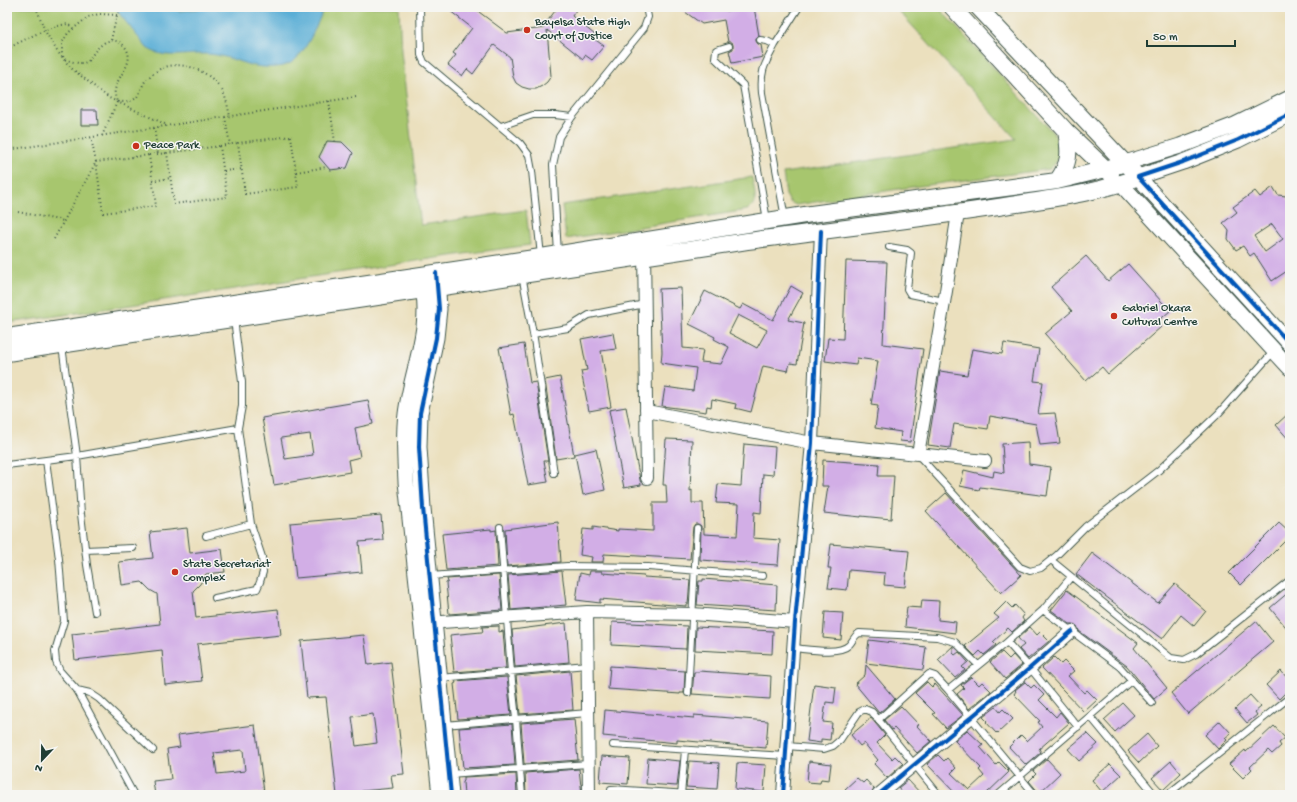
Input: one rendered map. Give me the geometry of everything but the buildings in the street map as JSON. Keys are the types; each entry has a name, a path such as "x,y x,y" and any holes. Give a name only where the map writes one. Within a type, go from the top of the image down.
{"main road":[{"path":"952,7 1066,132 1120,184"},
{"path":"7,353 234,320 558,254 644,249 821,231 958,213 1064,196 1109,187 1138,177 978,7"},
{"path":"1057,181 1064,171 1068,160 1069,147 1066,132"},
{"path":"7,337 429,281 521,274 644,249 767,221 1057,181 1124,163"}],"street":[{"path":"1124,163 1180,146 1235,125 1290,98"},
{"path":"1290,114 1238,140 1183,162 1138,177 1290,344"},
{"path":"1120,184 1290,368"},
{"path":"918,454 958,213"},
{"path":"783,795 795,622 812,443 821,231"},
{"path":"644,249 647,478"},
{"path":"429,281 439,309 436,338 420,413 419,447 430,576 428,623 440,795"},
{"path":"429,281 424,334 410,385 403,438 406,482 428,623 440,678 451,795"},
{"path":"646,409 652,412 812,443 985,461"},
{"path":"428,623 587,612 693,614 795,622"},
{"path":"587,612 588,795"},
{"path":"878,795 1072,631"}],"lane":[{"path":"420,7 421,55 424,62 501,126 520,143 529,154 541,257"},
{"path":"558,254 553,165 558,137 644,28 648,17 646,7"},
{"path":"785,219 762,93 761,78 764,66 775,45 799,7"},
{"path":"760,40 767,41 775,45"},
{"path":"729,46 716,50 715,58 743,85 767,221"},
{"path":"501,126 533,115 555,114 572,118"},
{"path":"889,247 907,250 911,253 907,289 910,294 944,301"},
{"path":"521,274 554,472"},
{"path":"532,334 568,328 589,315 645,304"},
{"path":"215,598 257,589 263,572 262,557 251,524 238,428 242,406 242,382 234,320"},
{"path":"62,346 77,456 85,550 96,612"},
{"path":"918,454 1020,567 1030,571 1041,568 1085,527 1160,470 1218,414 1274,351"},
{"path":"7,465 77,456 238,428"},
{"path":"46,460 59,559 64,621 55,651 56,662 60,671 77,690 134,795"},
{"path":"206,536 251,524"},
{"path":"500,527 522,795"},
{"path":"688,693 697,528"},
{"path":"85,550 133,548"},
{"path":"1051,560 1171,658 1184,660 1196,654 1290,580"},
{"path":"430,576 567,566 641,567 763,576"},
{"path":"948,690 1007,642 1043,610 1071,577"},
{"path":"1043,610 1120,667 1152,703"},
{"path":"793,648 835,650 843,648 849,644 854,636 859,632 937,637 956,642 978,665"},
{"path":"1007,642 1078,727"},
{"path":"440,678 587,665"},
{"path":"878,720 929,674 935,676 1035,795"},
{"path":"998,795 1132,680"},
{"path":"77,690 90,693 99,699 153,750"},
{"path":"1167,795 1290,697"},
{"path":"613,745 684,750 786,751 824,749 833,746 840,740 859,712 865,709 872,712 939,795"},
{"path":"444,725 588,713"},
{"path":"1090,716 1155,795"},
{"path":"682,794 684,750"},
{"path":"449,774 588,764"},
{"path":"611,789 704,795"}],"path":[{"path":"36,7 45,31 71,68 109,98 169,126"},
{"path":"64,59 62,53 62,43 68,33 88,17 99,14 117,15 128,7"},
{"path":"111,40 117,15"},
{"path":"7,49 45,31 62,25 68,24 74,29"},
{"path":"64,59 83,64 87,62 98,48 111,40 118,41 124,45 129,52 129,61 115,88 114,93 117,102 102,136"},
{"path":"117,102 133,100 138,96 146,80 158,70 172,65 186,66 210,76 222,91 230,116"},
{"path":"7,150 356,97"},
{"path":"329,101 335,142"},
{"path":"225,117 230,144"},
{"path":"154,128 158,154"},
{"path":"96,162 220,146 230,144 291,136 298,187 245,194 238,143"},
{"path":"91,138 103,213 156,206 148,155"},
{"path":"167,153 174,204 228,197 220,146"},
{"path":"54,239 96,162"},
{"path":"296,172 327,167"},
{"path":"224,171 242,169"},
{"path":"152,181 171,178"},
{"path":"18,212 64,221"}],"green space":[{"name":"Peace Park","path":"7,7 399,7 401,51 421,225 526,210 530,245 7,323"},
{"path":"895,7 938,7 1054,134 1059,144 1060,156 1050,169 905,188 796,205 790,202 786,195 783,173 1016,139"},
{"path":"752,177 755,200 751,207 747,210 566,239 562,205"}],"water":[{"path":"114,7 166,7 179,11 197,9 201,7 324,7 312,35 300,55 290,63 278,67 265,67 247,64 211,54 168,55 154,52 147,48"}],"cycle path":[{"path":"1290,114 1238,140 1183,162 1138,177 1290,344"},
{"path":"783,795 795,622 812,443 821,231"},
{"path":"436,273 439,309 436,338 420,413 419,447 423,508 451,795"},
{"path":"878,795 1072,631"}],"place":[{"name":"Bayelsa State High Court of Justice","path":"527,30"},
{"name":"Peace Park","path":"136,146"},
{"name":"Gabriel Okara Cultural Centre","path":"1114,316"},
{"name":"State Secretariat Complex","path":"175,572"}]}
